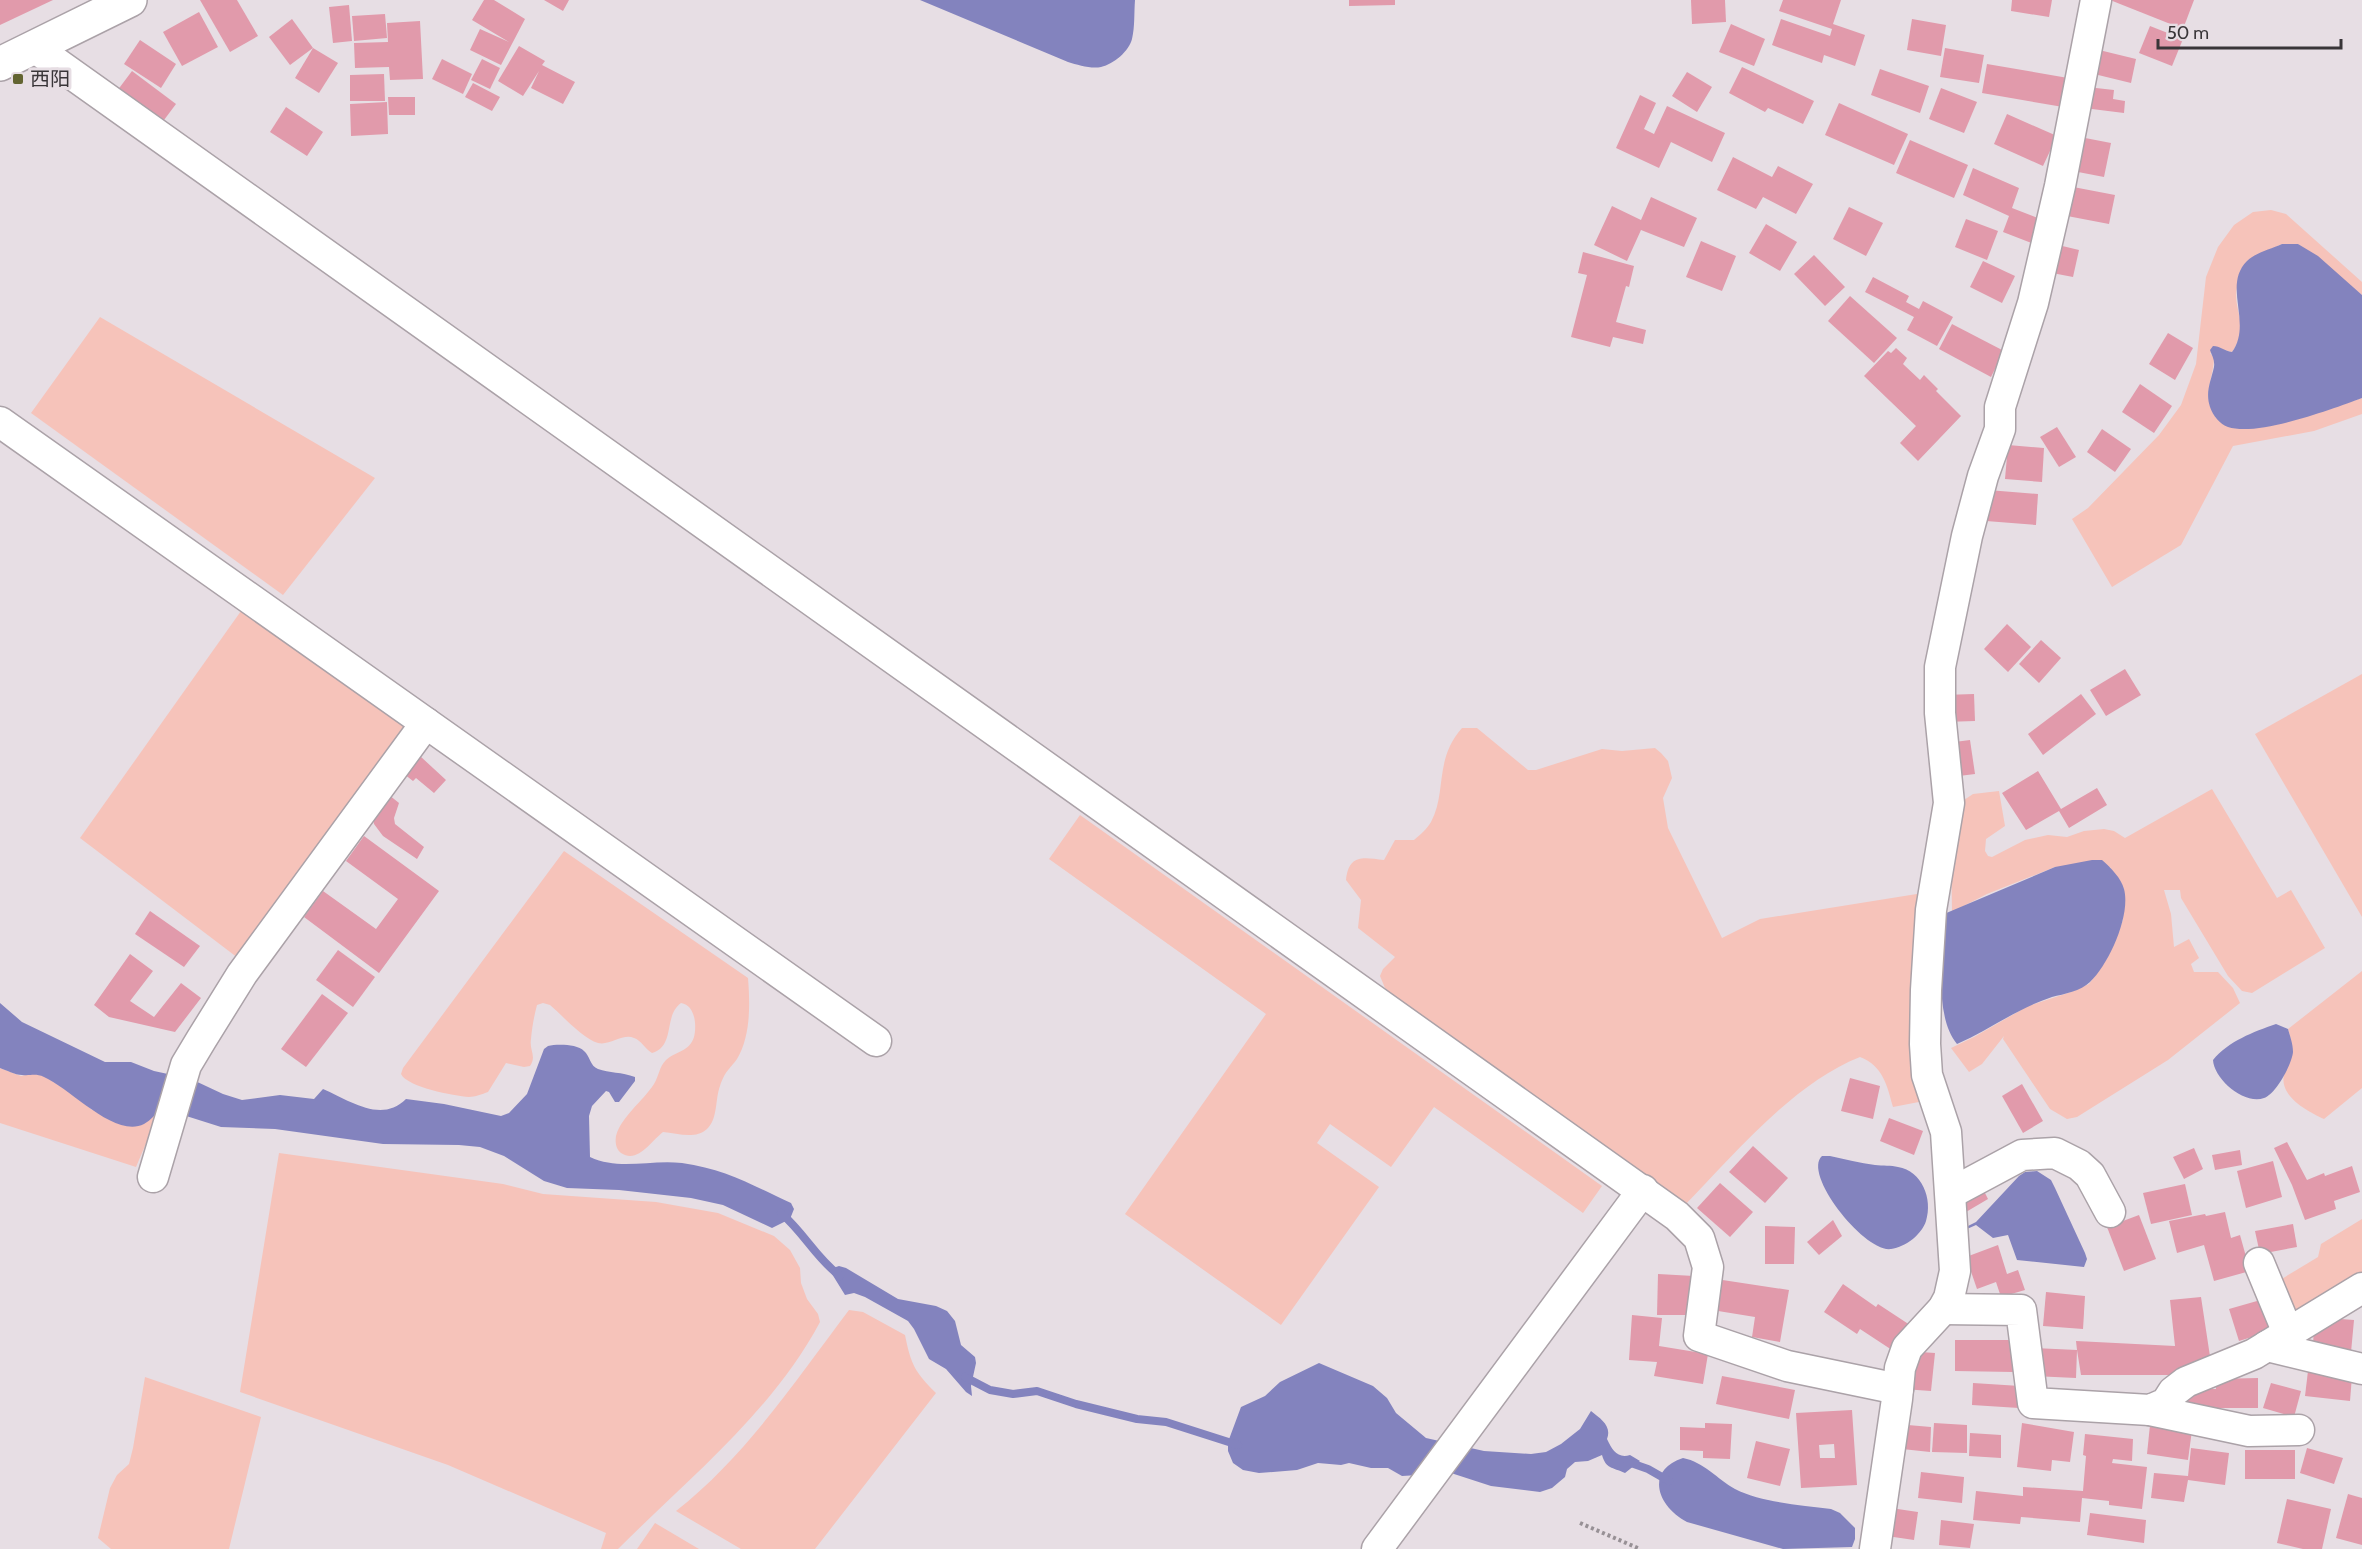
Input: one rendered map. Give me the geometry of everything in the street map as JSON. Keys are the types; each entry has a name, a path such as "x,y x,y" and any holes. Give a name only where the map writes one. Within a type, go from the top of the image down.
{"main road":[{"path":"0,64 130,0"}],"street":[{"path":"1875,1549 1900,1368 1907,1348 1943,1309 1949,1298 1955,1270 1946,1132 1927,1075 1925,1044 1931,910 1949,803 1940,712 1940,667 1970,526 1983,476 2000,429 2000,407 2033,303 2060,186 2096,0"},
{"path":"34,47 1677,1216 1700,1238 1708,1268 1699,1336 1787,1366 1898,1389"},
{"path":"0,422 876,1041"},
{"path":"153,1177 186,1065 201,1040 242,974 426,723"},
{"path":"1951,1193 2022,1155 2055,1153 2079,1165 2090,1175 2110,1212"},
{"path":"1377,1549 1643,1190"},
{"path":"2259,1263 2278,1340"},
{"path":"2150,1410 2166,1403 2173,1392 2186,1382 2254,1354 2362,1288"},
{"path":"1943,1309 2021,1310 2033,1403 2150,1410 2249,1431 2299,1430"},
{"path":"2278,1340 2362,1369"}],"path":[{"path":"1580,1523 1640,1549"}],"shaded area":[{"path":"2271,210 2286,214 2362,282 2362,295 2298,244 2282,244 2248,260 2237,287 2236,296 2241,325 2237,342 2232,352 2224,350 2210,353 2214,358 2209,388 2209,402 2212,410 2216,418 2290,421 2362,398 2362,414 2314,431 2233,446 2181,545 2112,587 2072,519 2088,508 2159,435 2181,405 2196,364 2206,277 2218,247 2234,225 2253,212"},
{"path":"100,317 375,478 283,595 31,413"},
{"path":"241,611 407,726 238,958 80,838"},
{"path":"2362,674 2362,917 2255,734"},
{"path":"1462,728 1477,728 1528,770 1536,770 1602,749 1622,751 1655,748 1668,761 1672,778 1663,798 1668,828 1722,938 1760,919 1923,893 1924,1101 1893,1107 1883,1077 1874,1066 1860,1057 1811,1084 1788,1102 1743,1144 1683,1207 1396,998 1385,988 1380,976 1383,969 1395,957 1358,928 1361,900 1346,880 1348,871 1350,865 1359,859 1384,860 1395,840 1414,840 1428,827 1439,799 1444,763 1453,740"},
{"path":"2212,789 2277,898 2291,890 2325,948 2252,993 2242,991 2228,976 2181,898 2180,890 2164,890 2171,914 2174,947 2189,939 2199,958 2191,964 2194,972 2218,972 2233,988 2240,1003 2168,1060 2077,1117 2067,1119 2050,1109 2003,1039 2004,1036 1982,1064 1969,1072 1951,1048 2028,1006 2089,984 2108,957 2123,920 2124,889 2110,867 2055,867 1987,894 1952,912 1951,848 1958,804 1973,794 1999,791 2005,826 1986,839 1985,851 1988,856 1992,857 2025,840 2048,835 2067,837 2084,831 2104,829 2114,831 2125,838"},
{"path":"1080,815 1602,1186 1583,1213 1434,1107 1391,1167 1330,1124 1317,1143 1379,1187 1281,1325 1125,1214 1266,1014 1049,859"},
{"path":"564,851 748,978 749,1009 745,1040 742,1050 725,1074 718,1091 711,1125 702,1132 686,1135 663,1132 639,1154 633,1156 621,1153 616,1143 616,1136 622,1122 654,1084 664,1063 692,1042 695,1032 694,1016 689,1007 681,1003 672,1015 664,1044 652,1053 639,1041 630,1037 607,1043 592,1041 550,1005 543,1003 537,1005 534,1018 531,1043 533,1059 530,1066 506,1063 488,1092 469,1097 442,1093 412,1083 401,1074 403,1068"},
{"path":"2362,971 2362,1088 2324,1119 2302,1107 2285,1088 2283,1080 2291,1050 2288,1029"},
{"path":"0,1068 21,1076 36,1073 46,1077 80,1099 92,1110 161,1108 136,1167 0,1123"},
{"path":"279,1153 503,1184 543,1194 656,1202 718,1213 774,1236 790,1250 800,1268 801,1283 807,1299 818,1314 820,1322 778,1385 728,1443 618,1549 601,1549 606,1533 448,1465 240,1392"},
{"path":"2362,1219 2362,1277 2298,1318 2275,1283 2318,1257 2321,1244"},
{"path":"849,1310 863,1312 905,1335 909,1354 915,1367 936,1393 815,1549 741,1549 676,1511 748,1442"},
{"path":"145,1377 261,1417 229,1549 111,1549 98,1538 110,1488 117,1475 129,1464"},
{"path":"655,1523 699,1549 637,1549"}],"water":[{"path":"920,0 1135,0 1133,34 1128,48 1116,60 1101,67 1089,67 1068,62"},
{"path":"2282,244 2298,244 2318,256 2362,295 2362,398 2314,415 2276,425 2241,429 2228,427 2215,416 2209,402 2209,387 2214,365 2210,350 2216,346 2232,352 2238,341 2240,329 2237,282 2240,271 2250,258"},
{"path":"2102,860 2115,873 2123,885 2125,900 2117,938 2097,974 2082,988 2027,1007 1957,1044 1950,1032 1942,1000 1941,964 1944,914 2055,867"},
{"path":"0,1003 22,1022 105,1062 131,1062 154,1071 191,1079 242,1100 280,1095 314,1099 323,1089 354,1104 376,1110 386,1110 406,1099 501,1116 509,1113 527,1094 544,1049 556,1045 577,1047 584,1051 593,1066 598,1069 635,1077 635,1081 619,1102 615,1102 606,1091 592,1106 589,1116 590,1157 613,1163 670,1162 712,1169 738,1178 791,1203 794,1209 790,1219 772,1228 723,1205 691,1198 619,1190 567,1188 544,1181 504,1156 480,1147 383,1144 275,1129 221,1127 161,1108 144,1124 132,1127 120,1125 106,1119 44,1077 19,1075 0,1068"},
{"path":"2276,1024 2288,1029 2292,1043 2293,1052 2287,1071 2273,1091 2264,1098 2248,1098 2239,1094 2224,1082 2213,1060 2234,1042"},
{"path":"1822,1156 1895,1166 1913,1174 1924,1187 1927,1195 1928,1213 1921,1231 1908,1243 1891,1249 1880,1247 1866,1239 1839,1211 1828,1194 1818,1165"},
{"path":"2037,1171 2051,1180 2055,1188 2085,1253 2087,1259 2084,1267 2017,1260 2008,1235 1993,1238 1976,1225 1967,1229 2019,1176 2025,1172"},
{"path":"839,1266 898,1299 936,1306 947,1311 955,1321 961,1345 975,1357 972,1396 946,1369 929,1359 908,1321 865,1297 854,1293 845,1295 832,1274 833,1268"},
{"path":"1319,1363 1373,1386 1387,1398 1396,1413 1426,1438 1484,1451 1531,1454 1546,1452 1580,1429 1591,1411 1607,1427 1607,1439 1616,1453 1622,1456 1630,1455 1640,1461 1625,1473 1608,1465 1602,1455 1588,1461 1575,1462 1567,1469 1565,1477 1552,1488 1540,1492 1491,1486 1451,1473 1402,1476 1388,1468 1371,1468 1349,1463 1341,1465 1318,1463 1297,1470 1259,1473 1243,1470 1233,1463 1228,1451 1228,1442 1241,1407 1265,1396 1280,1382"},
{"path":"1683,1458 1697,1463 1728,1485 1746,1494 1782,1503 1831,1509 1840,1513 1855,1528 1852,1547 1783,1549 1687,1522 1669,1508 1663,1499 1659,1480 1663,1471"}],"building":[{"path":"0,0 53,0 0,25"},
{"path":"200,0 237,0 258,36 230,52"},
{"path":"484,0 494,0 525,19 501,65 470,50 480,29 509,42 472,20"},
{"path":"544,0 569,0 563,11"},
{"path":"1349,0 1395,0 1395,5 1349,6"},
{"path":"1691,0 1725,0 1726,22 1692,24"},
{"path":"1783,0 1841,0 1833,24 1865,35 1855,66 1824,55 1822,63 1772,45 1781,19 1830,36 1832,29 1779,11"},
{"path":"2012,0 2052,0 2049,17 2011,11"},
{"path":"2110,0 2194,0 2183,29"},
{"path":"349,5 352,41 333,43 329,7"},
{"path":"199,12 218,47 182,66 163,32"},
{"path":"385,14 387,38 354,41 352,16"},
{"path":"292,19 313,48 290,65 269,37"},
{"path":"1912,19 1946,25 1941,56 1907,50"},
{"path":"420,21 423,79 390,80 389,67 355,68 354,43 388,42 387,23"},
{"path":"1731,24 1765,39 1754,66 1719,52"},
{"path":"2150,26 2183,39 2172,66 2139,53"},
{"path":"140,40 176,64 161,88 124,64"},
{"path":"519,46 545,61 542,65 575,82 563,104 531,88 539,71 523,96 498,81"},
{"path":"313,48 338,63 319,93 295,78"},
{"path":"1945,48 1984,55 1979,83 1940,77"},
{"path":"2095,49 2136,59 2131,83 2090,73"},
{"path":"442,59 472,74 463,94 432,79"},
{"path":"482,59 500,68 490,89 471,80"},
{"path":"1987,64 2068,78 2063,107 1982,93"},
{"path":"1742,67 1814,101 1803,124 1768,108 1765,112 1729,93"},
{"path":"1880,69 1929,86 1920,113 1871,95"},
{"path":"132,71 176,104 161,124 117,91"},
{"path":"1687,72 1712,87 1697,112 1672,96"},
{"path":"384,74 385,101 350,101 350,75"},
{"path":"473,83 500,97 492,111 465,97"},
{"path":"2087,87 2114,90 2113,99 2125,101 2124,113 2084,108"},
{"path":"1941,88 1977,102 1964,133 1929,119"},
{"path":"1640,95 1656,103 1644,129 1654,134 1667,106 1725,133 1712,162 1671,142 1659,168 1616,148"},
{"path":"388,97 415,97 415,115 389,115"},
{"path":"387,102 388,134 351,136 350,104"},
{"path":"1839,103 1908,134 1894,165 1825,135"},
{"path":"286,107 323,132 307,156 270,132"},
{"path":"2007,114 2057,136 2043,166 1994,144"},
{"path":"2080,137 2111,143 2104,177 2073,171"},
{"path":"1910,140 1968,165 1954,198 1896,173"},
{"path":"1733,157 1772,177 1778,166 1813,184 1796,214 1763,197 1756,209 1717,190"},
{"path":"1973,168 2019,188 2012,208 2043,220 2034,244 2003,232 2009,216 1963,195"},
{"path":"2068,186 2115,195 2109,224 2062,215"},
{"path":"1651,197 1697,218 1684,247 1641,230 1627,261 1594,245 1612,206 1641,220"},
{"path":"1849,207 1883,223 1866,256 1833,239"},
{"path":"1966,219 1998,231 1987,260 1955,247"},
{"path":"1766,224 1797,242 1780,271 1749,253"},
{"path":"1701,241 1736,256 1722,291 1686,277"},
{"path":"2054,244 2079,250 2073,277 2047,272"},
{"path":"1583,252 1634,266 1616,322 1646,330 1643,344 1613,337 1610,347 1571,337 1587,275 1578,273"},
{"path":"1814,255 1845,287 1825,306 1794,274"},
{"path":"1983,261 2015,276 2002,303 1970,287"},
{"path":"1873,277 1909,296 1906,302 1919,309 1923,301 1953,317 1937,346 1907,330 1914,317 1865,292"},
{"path":"1850,296 1897,338 1874,363 1828,321"},
{"path":"1952,324 2004,351 1991,377 1939,349"},
{"path":"2168,333 2193,348 2175,380 2149,364"},
{"path":"1896,348 1907,358 1903,364 1920,380 1924,375 1938,389 1936,391 1961,416 1918,461 1900,443 1916,426 1864,376 1888,351 1891,353"},
{"path":"2140,384 2172,406 2154,433 2122,412"},
{"path":"2057,427 2076,457 2059,467 2040,437"},
{"path":"2102,429 2131,449 2115,472 2087,452"},
{"path":"2008,445 2044,448 2042,482 2005,479"},
{"path":"1988,490 2038,494 2036,525 1986,521"},
{"path":"2007,624 2031,647 2008,672 1984,649"},
{"path":"2041,640 2061,658 2039,683 2019,664"},
{"path":"2125,669 2141,695 2106,716 2090,690"},
{"path":"1974,694 1975,721 1944,722 1943,695"},
{"path":"2081,694 2096,714 2043,755 2028,734"},
{"path":"1970,740 1975,774 1951,777 1947,743"},
{"path":"420,756 446,780 434,793 416,778 413,781 404,774"},
{"path":"2038,771 2061,809 2097,788 2107,805 2069,828 2059,811 2026,830 2002,793"},
{"path":"389,795 399,803 394,818 395,824 424,847 417,859 383,836 374,824 373,818"},
{"path":"364,836 439,891 379,973 304,917 323,891 376,929 398,899 346,861"},
{"path":"150,911 200,946 184,967 135,934"},
{"path":"338,950 375,977 353,1007 316,980"},
{"path":"130,954 153,971 130,1001 154,1017 181,983 201,998 175,1032 109,1017 94,1005"},
{"path":"322,994 348,1013 306,1067 281,1049"},
{"path":"1850,1078 1880,1086 1873,1119 1841,1111"},
{"path":"2022,1084 2043,1121 2023,1133 2002,1096"},
{"path":"1889,1118 1923,1131 1914,1155 1880,1141"},
{"path":"2287,1142 2307,1180 2352,1166 2360,1192 2334,1201 2336,1209 2305,1220 2292,1185 2274,1148"},
{"path":"1753,1146 1788,1178 1765,1203 1729,1172"},
{"path":"2194,1148 2203,1169 2184,1179 2173,1157"},
{"path":"2240,1150 2242,1165 2215,1170 2212,1155"},
{"path":"2273,1161 2282,1197 2246,1208 2237,1171"},
{"path":"1720,1183 1753,1212 1730,1237 1697,1208"},
{"path":"1980,1183 1988,1199 1966,1212 1957,1198"},
{"path":"2185,1184 2192,1215 2151,1224 2143,1193"},
{"path":"2225,1212 2231,1238 2240,1235 2250,1271 2214,1281 2204,1245 2177,1253 2169,1221"},
{"path":"2139,1215 2156,1259 2124,1271 2107,1227"},
{"path":"1833,1220 1842,1236 1819,1255 1807,1242"},
{"path":"2293,1224 2297,1247 2260,1254 2255,1231"},
{"path":"1765,1226 1795,1227 1794,1264 1765,1264"},
{"path":"1998,1245 2007,1274 2018,1270 2025,1290 2001,1297 1996,1282 1977,1289 1966,1257"},
{"path":"1658,1274 1694,1276 1691,1315 1657,1315"},
{"path":"1716,1279 1789,1290 1780,1342 1752,1337 1755,1317 1712,1310"},
{"path":"1843,1284 1876,1307 1878,1304 1913,1327 1895,1352 1860,1329 1857,1334 1824,1312"},
{"path":"2046,1292 2085,1296 2083,1329 2043,1326"},
{"path":"2201,1297 2211,1363 2188,1375 2081,1375 2076,1341 2175,1346 2170,1300"},
{"path":"2264,1299 2274,1330 2239,1341 2229,1309"},
{"path":"1632,1315 1662,1318 1659,1346 1708,1354 1703,1384 1654,1376 1657,1362 1629,1360"},
{"path":"2314,1317 2354,1320 2351,1352 2313,1350"},
{"path":"1955,1340 2013,1340 2013,1372 1955,1371"},
{"path":"2034,1348 2077,1350 2076,1378 2033,1376"},
{"path":"1906,1351 1935,1353 1931,1391 1903,1389"},
{"path":"2308,1371 2352,1376 2350,1401 2305,1396"},
{"path":"1722,1376 1795,1390 1789,1419 1716,1404"},
{"path":"2258,1378 2258,1408 2216,1408 2216,1413 2183,1414 2183,1389 2216,1389 2215,1379"},
{"path":"1973,1383 2020,1386 2019,1408 1972,1405"},
{"path":"2271,1383 2301,1391 2294,1417 2263,1408"},
{"path":"1852,1410 1857,1485 1801,1488 1796,1413","holes":["1834,1444 1835,1458 1820,1458 1819,1445"]},
{"path":"1705,1423 1732,1424 1730,1459 1703,1458 1703,1451 1680,1450 1680,1427 1705,1428"},
{"path":"1934,1423 1967,1425 1967,1453 1932,1452"},
{"path":"2022,1423 2074,1432 2070,1462 2052,1460 2051,1471 2017,1467"},
{"path":"1896,1424 1931,1427 1930,1452 1893,1448"},
{"path":"2150,1425 2192,1430 2188,1460 2147,1454"},
{"path":"1970,1433 2001,1435 2001,1458 1969,1456"},
{"path":"2085,1434 2133,1439 2132,1461 2113,1459 2112,1463 2147,1467 2142,1509 2109,1505 2109,1501 2082,1498 2080,1522 2021,1517 2020,1524 1973,1520 1976,1491 2023,1496 2023,1487 2083,1491"},
{"path":"1756,1441 1790,1449 1780,1486 1747,1478"},
{"path":"2191,1448 2229,1453 2225,1485 2188,1480 2184,1502 2151,1498 2154,1473 2188,1476"},
{"path":"2307,1448 2343,1458 2334,1484 2300,1473"},
{"path":"2245,1450 2295,1450 2295,1479 2245,1479"},
{"path":"1921,1472 1964,1477 1962,1503 1918,1498"},
{"path":"2348,1494 2362,1498 2362,1545 2336,1538"},
{"path":"2287,1499 2331,1509 2322,1549 2303,1549 2277,1543"},
{"path":"1884,1507 1918,1512 1914,1540 1880,1535"},
{"path":"2090,1513 2146,1520 2144,1543 2087,1535"},
{"path":"1941,1520 1974,1524 1970,1548 1939,1545"}],"waterway":[{"path":"781,1213 824,1262 840,1276"},
{"path":"965,1377 990,1390 1013,1394 1037,1391 1076,1404 1137,1419 1166,1422 1238,1445"},
{"path":"1628,1462 1648,1469 1669,1481"}],"place":[{"name":"西阳","path":"18,79"}]}
